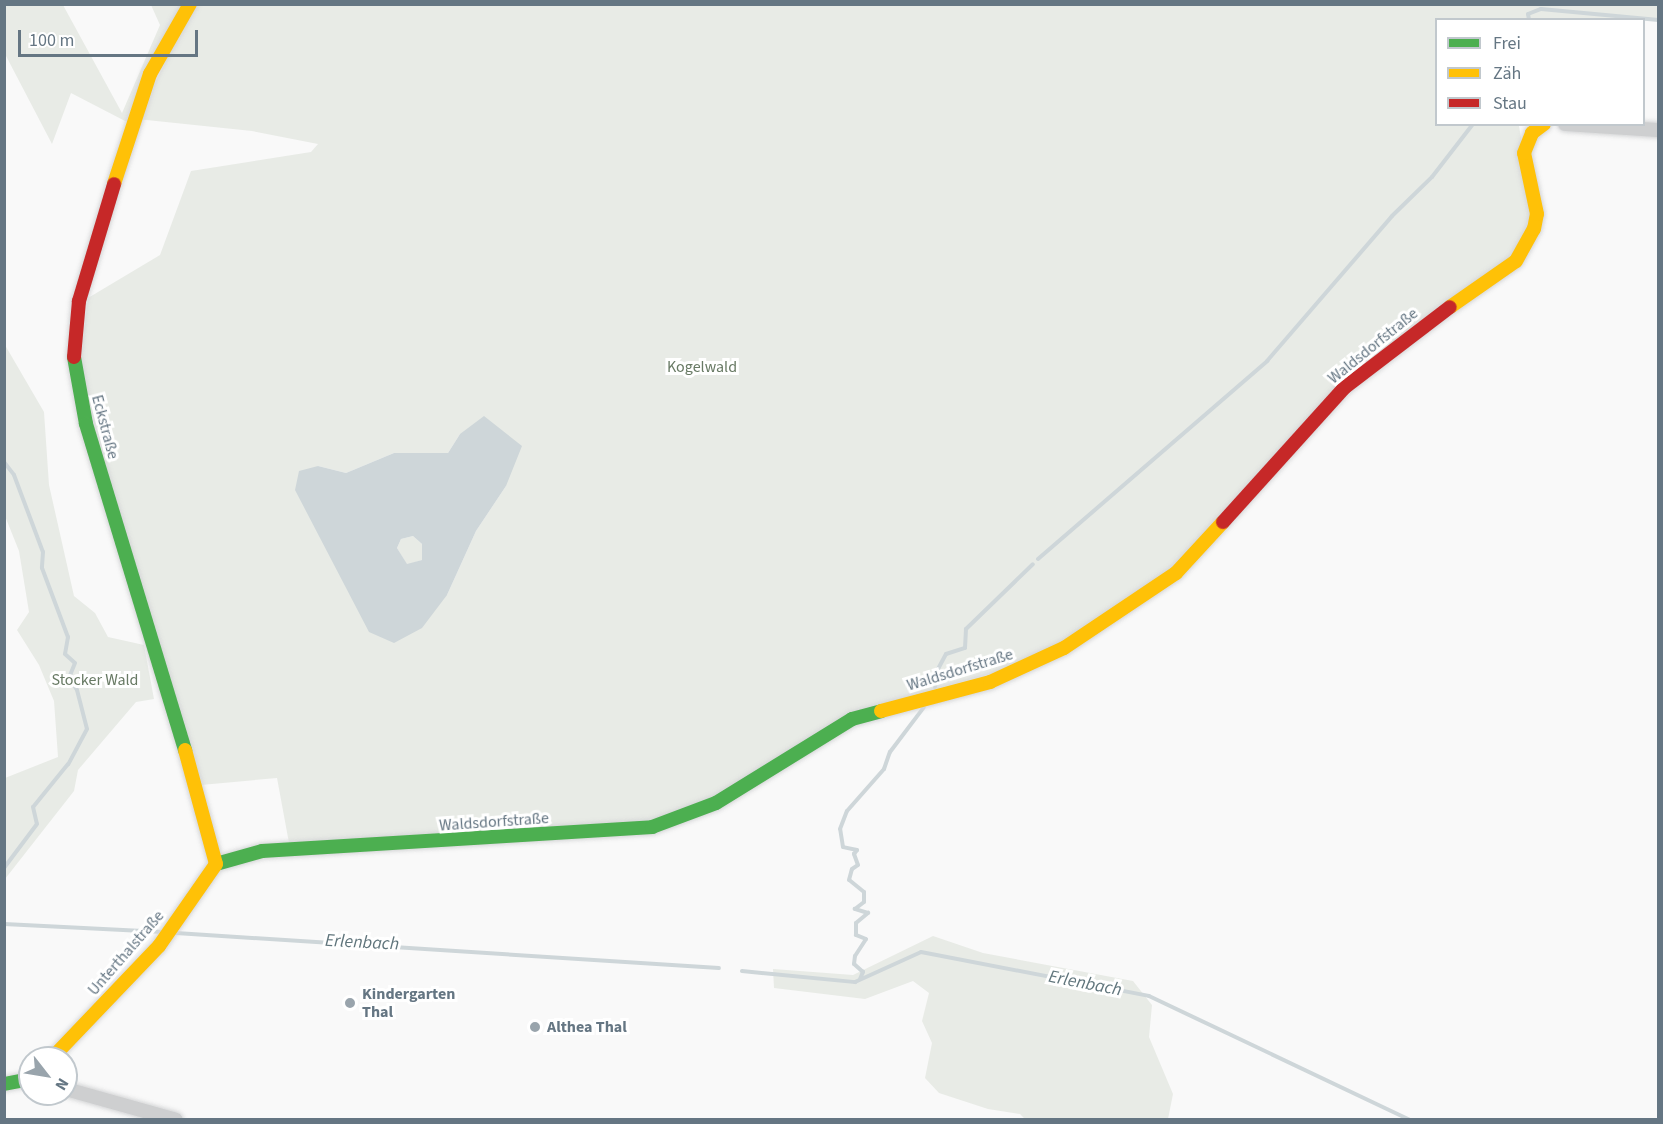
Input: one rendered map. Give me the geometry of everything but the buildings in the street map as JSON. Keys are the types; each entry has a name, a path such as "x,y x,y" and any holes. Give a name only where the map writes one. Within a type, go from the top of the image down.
{"street":[{"name":"Eckstraße","path":"190,4 150,74 136,111 81,295 74,357 86,424 209,829 216,864"},
{"name":"Waldsdorfstraße","path":"216,864 262,851 465,841 652,826 716,803 852,719 990,682 1064,648 1176,573 1344,388 1442,312 1516,261 1534,229 1537,214 1524,153 1532,133 1541,126"},
{"path":"1596,126 1659,130"},
{"name":"Unterthalstraße","path":"63,1046 164,940 216,864"},
{"path":"78,1092 176,1119"}],"green space":[{"path":"5,5 63,5 122,113 160,25 151,5 182,5 127,122 71,93 52,144 5,54"},
{"name":"Kogelwald","path":"194,5 1658,5 1658,18 1435,18 1435,126 1519,126 1534,215 1514,257 1403,334 1176,569 1030,663 913,695 713,800 652,821 289,843 277,778 201,785 91,422 81,357 88,298 160,255 191,171 311,152 318,144 252,131 137,119","holes":["460,434 506,486 476,531 447,595 325,545 296,490 318,466 346,473 394,453 448,453"]},
{"name":"Stocker Wald","path":"5,345 44,412 49,485 74,596 95,613 108,637 144,645 154,699 136,702 78,770 74,791 5,879 5,778 58,757 54,701 39,665 17,630 29,612 19,551 5,516"},
{"path":"413,536 422,544 422,560 407,565 397,548 401,539"},
{"path":"933,936 983,953 1133,981 1152,1005 1149,1037 1173,1094 1168,1119 1025,1119 1020,1114 988,1109 939,1093 925,1078 932,1043 922,1021 929,993 913,981 865,999 774,988 773,969 853,975"}],"shaded area":[{"path":"484,416 522,446 506,486 476,531 447,595 422,628 394,643 369,632 295,490 299,471 318,466 346,473 394,453 448,453 460,434","holes":["413,536 422,544 422,560 407,564 397,548 401,539"]}],"waterway":[{"path":"1529,18 1528,14 1541,9 1637,18"},
{"path":"1645,19 1658,20"},
{"path":"1038,559 1267,361 1392,216 1432,177 1471,126"},
{"path":"4,462 14,475 43,552 42,568 68,637 65,654 75,663 69,678 77,690 87,729 68,764 33,807 37,824 4,868"},
{"path":"935,687 938,669 946,654 965,648 966,629 1033,564"},
{"path":"860,979 863,972 854,964 855,956 866,939 856,935 856,923 868,913 855,909 864,902 864,892 849,880 852,869 858,865 854,854 857,850 843,847 840,829 847,811 884,769 890,752 924,707"},
{"name":"Erlenbach","path":"4,924 163,932"},
{"name":"Erlenbach","path":"176,933 719,968"},
{"name":"Erlenbach","path":"742,971 855,982 921,952 1149,996 1410,1120"}],"traffic: fast":[{"path":"74,357 86,424 185,750"},
{"path":"216,864 262,851 652,827 716,803 852,719 881,711"},
{"path":"4,1084 18,1081"}],"traffic: slow":[{"path":"114,184 150,74 190,4"},
{"path":"1450,307 1516,261 1534,229 1537,214 1524,153 1532,133 1541,126"},
{"path":"881,711 990,682 1064,648 1176,573 1223,522"},
{"path":"63,1046 159,946 216,864 185,750"}],"traffic: jam":[{"path":"74,357 79,301 114,184"},
{"path":"1223,522 1344,388 1450,307"}],"place":[{"name":"Kindergarten Thal","path":"350,1003"},
{"name":"Althea Thal","path":"535,1027"}]}
